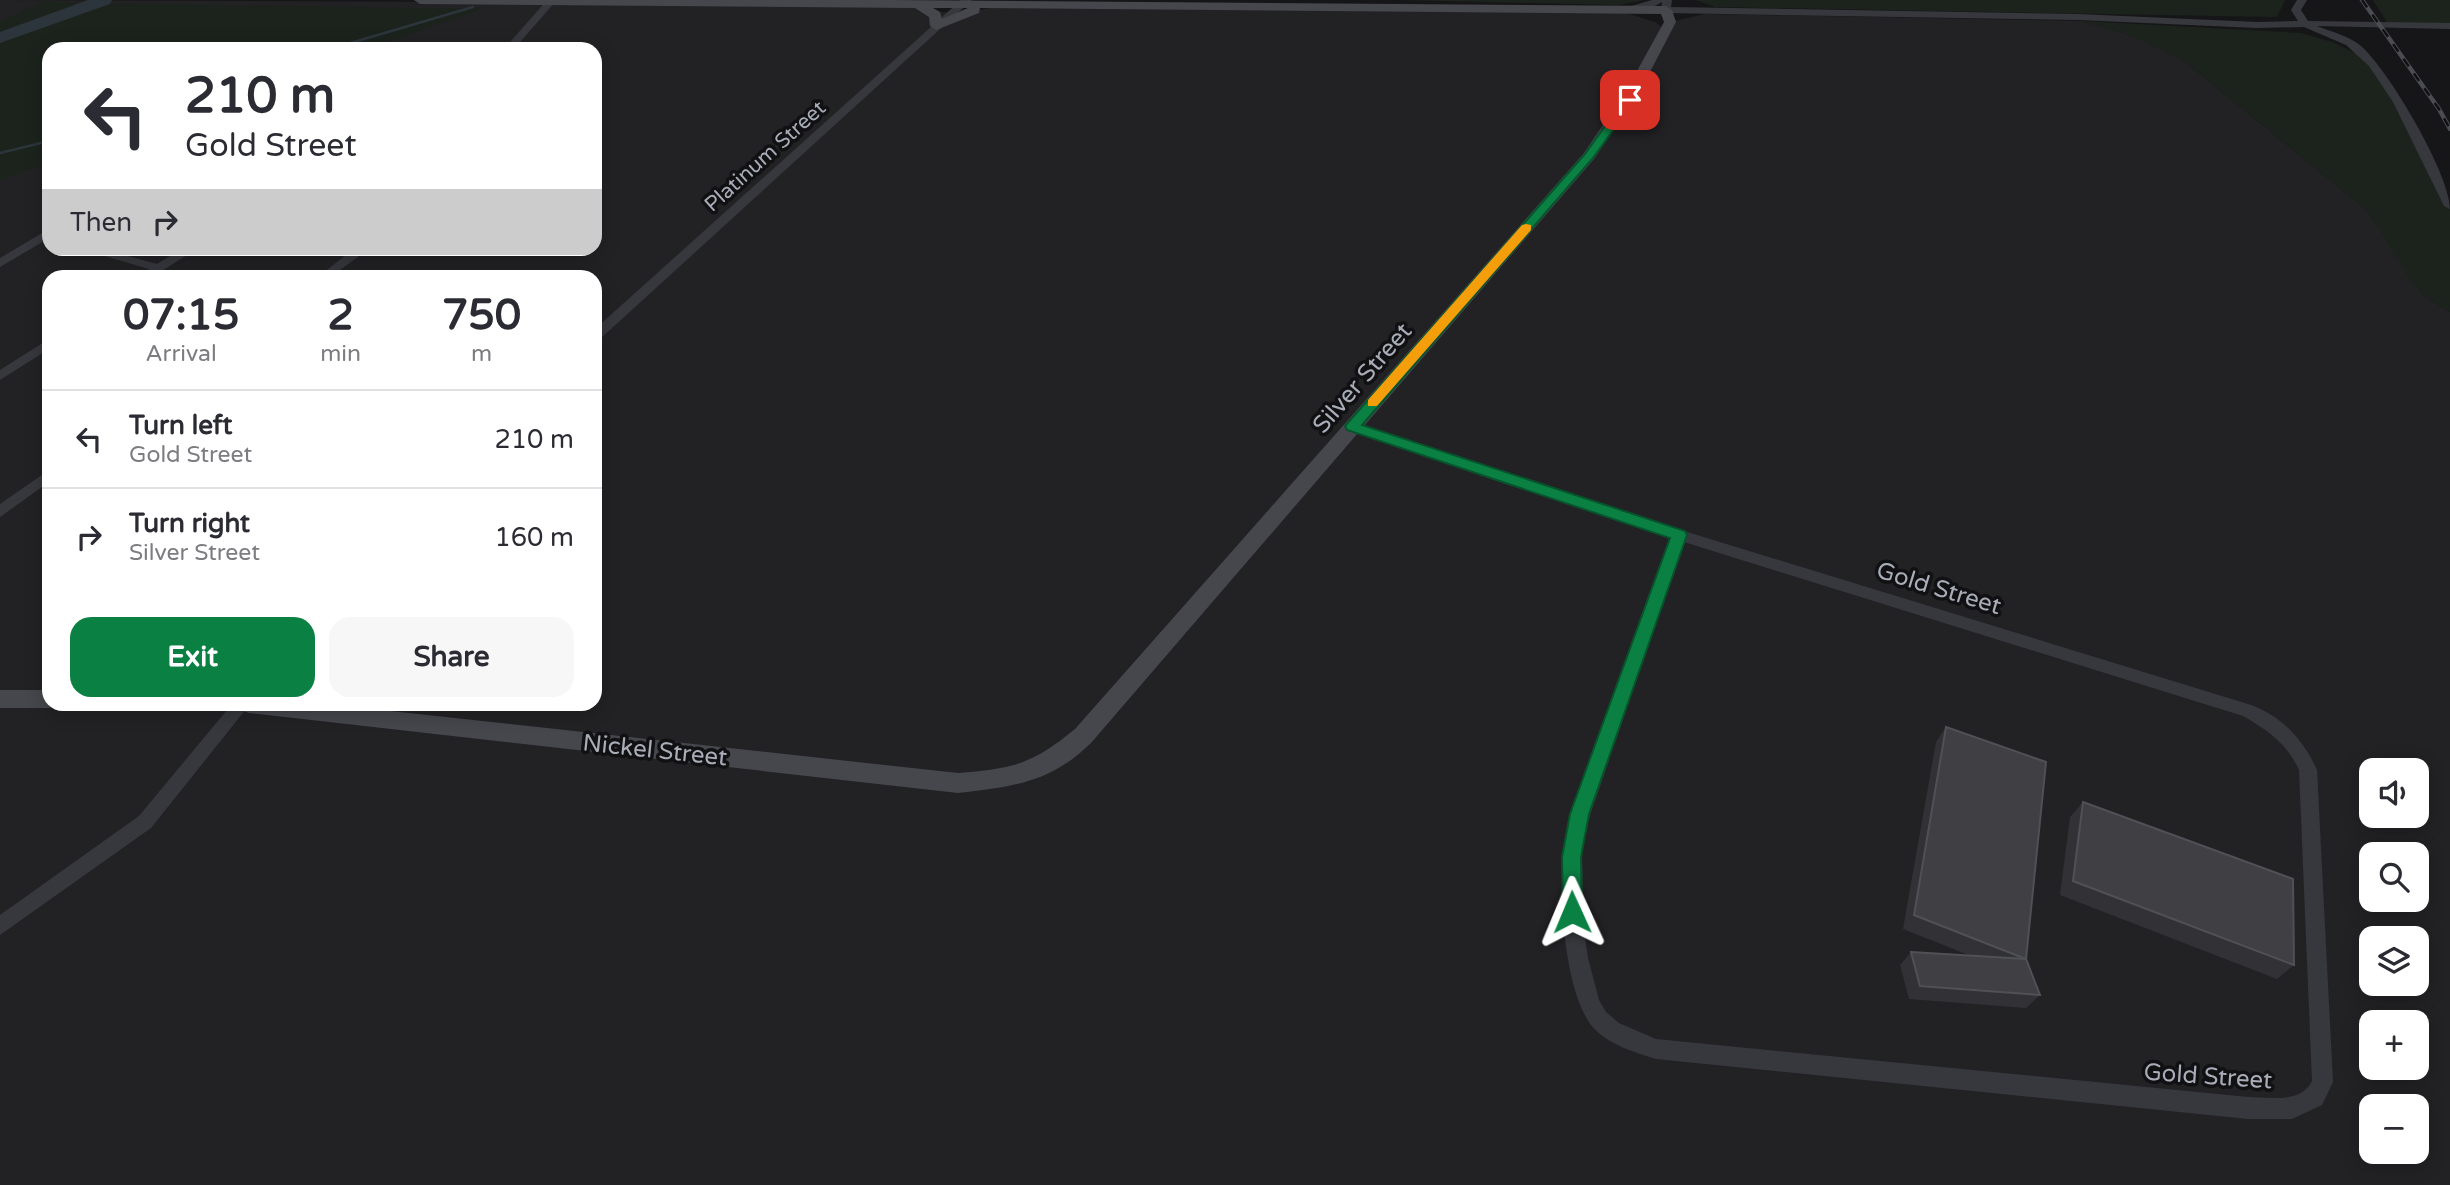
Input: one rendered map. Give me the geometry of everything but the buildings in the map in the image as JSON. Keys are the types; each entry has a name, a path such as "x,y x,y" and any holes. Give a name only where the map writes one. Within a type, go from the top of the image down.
{"street":[{"path":"420,0 918,4 964,2 1009,5 1616,10 1668,3 1716,12 2038,16 2306,26 2338,23 2450,26"},
{"path":"918,4 945,0"},
{"path":"993,0 1009,5"},
{"path":"2302,0 2296,10 2306,26 2337,36 2356,47 2368,59 2402,107 2450,206"},
{"path":"513,1 539,15 584,2"},
{"path":"515,42 551,1"},
{"name":"Platinum Street","path":"602,330 964,2"},
{"path":"1668,3 1716,12"},
{"name":"Silver Street","path":"1058,757 1083,736 1596,147 1630,100 1664,35 1670,22 1668,3"},
{"path":"918,4 935,15 936,26 962,13 1009,5"},
{"path":"1616,10 1655,22 1661,26 1664,35"},
{"path":"0,263 42,239"},
{"path":"113,256 159,268"},
{"path":"156,270 179,256"},
{"path":"333,270 353,256"},
{"path":"0,376 42,348"},
{"name":"Gold Street","path":"1352,426 1679,535 2248,711 2278,727 2300,749 2308,770 2323,1082 2315,1098 2292,1108 2248,1108 1656,1049 1621,1038 1597,1017 1585,987 1572,912 1572,857 1575,834 1579,814 1679,535"},
{"path":"0,512 42,480"},
{"path":"0,699 42,699"},
{"path":"0,926 145,822 236,711"},
{"name":"Nickel Street","path":"312,711 958,783 1009,775 1037,767 1058,757"}],"shaded area":[{"path":"0,0 918,4 934,12 967,12 1009,5 1616,10 1655,22 1661,26 1663,33 1670,22 1705,14 2082,21 2124,33 2183,60 2368,211 2422,294 2450,312 2450,1185 0,1185"},
{"path":"1397,0 1645,0 1618,5"},
{"path":"1696,0 2285,0 2277,17 1715,7"},
{"path":"2373,0 2450,0 2450,26 2389,25"},
{"path":"44,2 482,9 388,42 42,42 42,165 0,180 0,21"},
{"path":"2082,21 2301,33 2332,42 2368,59 2402,107 2450,206 2450,312 2422,294 2410,280 2368,211 2183,60 2124,33"}],"waterway":[{"path":"0,38 104,0"},
{"path":"354,42 473,7"},
{"path":"0,153 42,143"}],"railway":[{"path":"2362,0 2439,109 2450,129"}],"slow traffic":[{"path":"1373,403 1526,227"}],"route":[{"path":"1572,912 1572,857 1579,814 1679,535 1352,426 1589,156 1630,100"}]}
